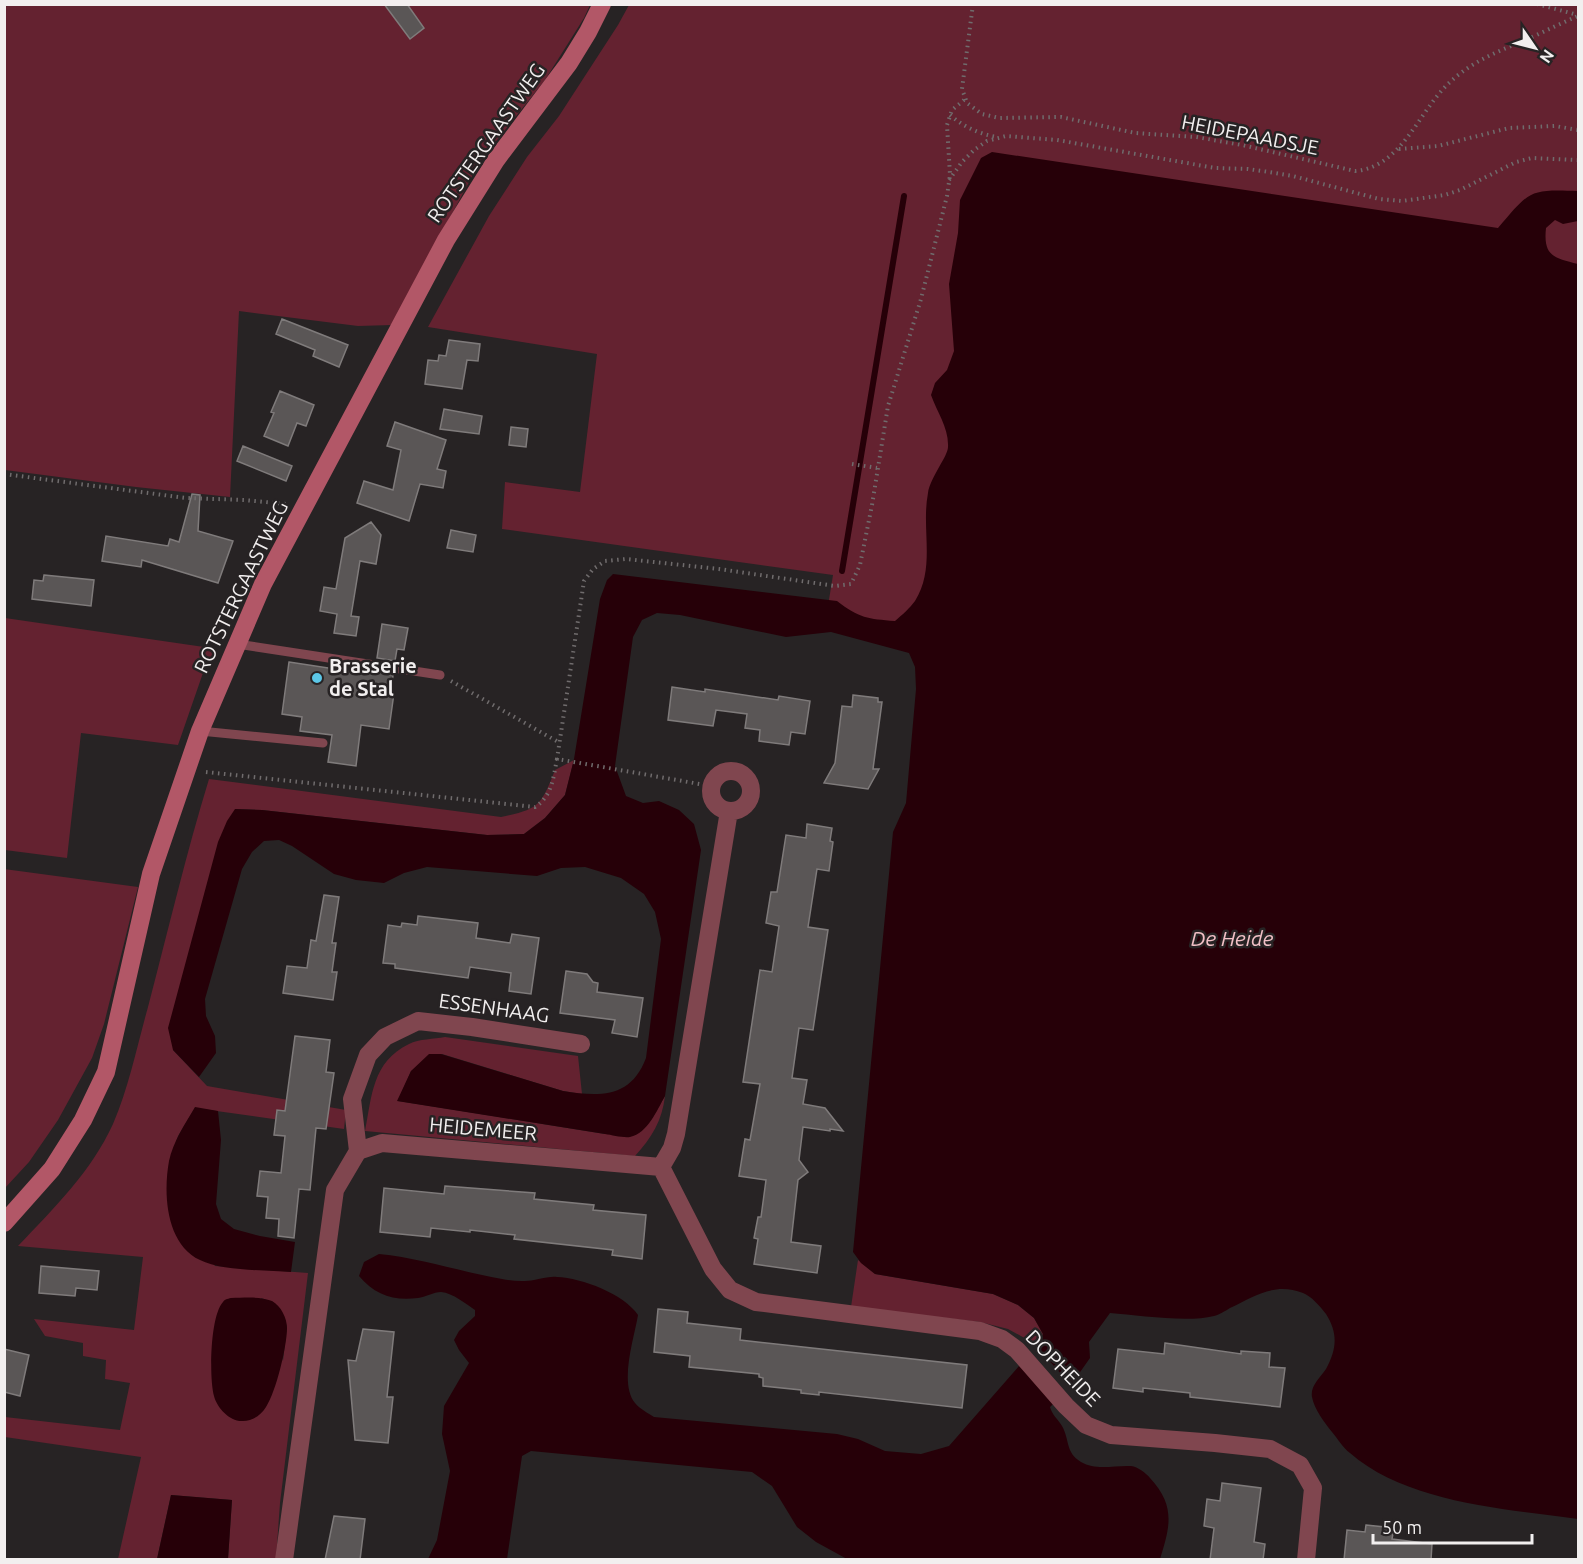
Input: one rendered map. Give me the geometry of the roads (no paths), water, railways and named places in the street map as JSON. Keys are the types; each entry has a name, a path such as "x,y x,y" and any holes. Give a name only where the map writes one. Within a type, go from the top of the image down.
{"street":[{"name":"ROTSTERGAASTWEG","path":"4,1223 52,1169 83,1120 106,1072 151,874 200,731 263,584 446,240 496,160 569,63 602,4"},
{"path":"733,770 742,773 748,780 752,791 748,803 743,808 729,811 716,805 711,794 711,786 718,775 733,770"},
{"path":"661,1167 672,1148 676,1134 729,811"},
{"name":"ESSENHAAG","path":"358,1151 352,1099 368,1055 385,1037 417,1021 581,1044"},
{"name":"HEIDEMEER","path":"358,1151 382,1143 661,1167"},
{"path":"284,1560 335,1190 358,1151"},
{"name":"DOPHEIDE","path":"661,1167 713,1269 730,1290 756,1302 980,1331 1002,1339 1017,1350 1066,1406 1086,1425 1111,1435 1270,1449 1300,1466 1313,1488 1306,1560"}],"lane":[{"path":"237,644 440,675"},
{"path":"200,731 323,743"}],"water":[{"name":"De Heide","path":"992,152 1498,228 1517,206 1531,195 1549,191 1578,191 1578,221 1563,224 1555,220 1546,228 1546,245 1552,254 1562,260 1578,264 1578,1519 1489,1507 1428,1493 1373,1470 1347,1451 1323,1420 1313,1402 1312,1389 1330,1362 1335,1341 1333,1328 1326,1314 1309,1296 1303,1293 1283,1289 1265,1292 1218,1315 1203,1318 1177,1319 1110,1313 1089,1342 1090,1358 1071,1385 1037,1347 1043,1334 1034,1318 1018,1305 993,1294 875,1274 861,1263 853,1252 893,832 906,803 916,689 915,667 909,653 831,632 786,637 680,615 657,613 642,620 633,637 615,766 626,796 643,803 659,801 679,810 694,824 701,850 665,1096 647,1126 636,1135 621,1137 397,1101 411,1071 429,1054 441,1054 563,1091 577,1093 613,1092 632,1081 646,1058 661,939 655,912 644,894 621,878 585,867 561,868 537,876 427,867 404,873 384,883 356,880 334,874 292,846 279,840 264,841 252,852 242,869 205,999 206,1016 215,1036 216,1053 199,1077 173,1050 168,1028 218,842 235,809 487,835 524,834 545,818 565,795 574,759 600,599 607,580 613,574 837,601 864,617 895,621 911,606 925,575 926,507 929,487 948,447 945,427 931,395 935,383 947,370 954,351 949,284 958,233 960,200 981,158"},
{"path":"195,1107 218,1111 221,1140 216,1204 221,1219 234,1229 295,1242 291,1272 231,1268 209,1264 189,1253 180,1242 174,1230 167,1203 167,1174 173,1147"},
{"path":"379,1254 510,1280 567,1278 590,1284 613,1294 632,1307 638,1315 629,1360 628,1384 635,1403 654,1417 837,1434 858,1439 885,1451 921,1454 949,1446 1019,1366 1057,1400 1050,1407 1062,1426 1070,1450 1076,1458 1087,1465 1099,1467 1134,1467 1146,1474 1158,1488 1164,1498 1168,1517 1168,1527 1160,1559 847,1559 816,1542 797,1527 772,1486 752,1472 531,1451 522,1456 507,1559 428,1559 437,1540 450,1471 442,1434 444,1406 469,1363 454,1340 459,1331 475,1316 475,1310 446,1293 438,1292 409,1299 385,1295 371,1288 359,1276 364,1262"},
{"path":"231,1298 257,1298 272,1301 281,1309 287,1324 283,1357 270,1400 259,1415 247,1421 238,1421 225,1413 216,1401 212,1387 211,1362 215,1320 223,1302"},
{"path":"171,1495 232,1500 228,1559 157,1559"}],"waterway":[{"path":"842,571 904,196"}],"place":[{"name":"Brasserie de Stal","path":"317,678"}]}
